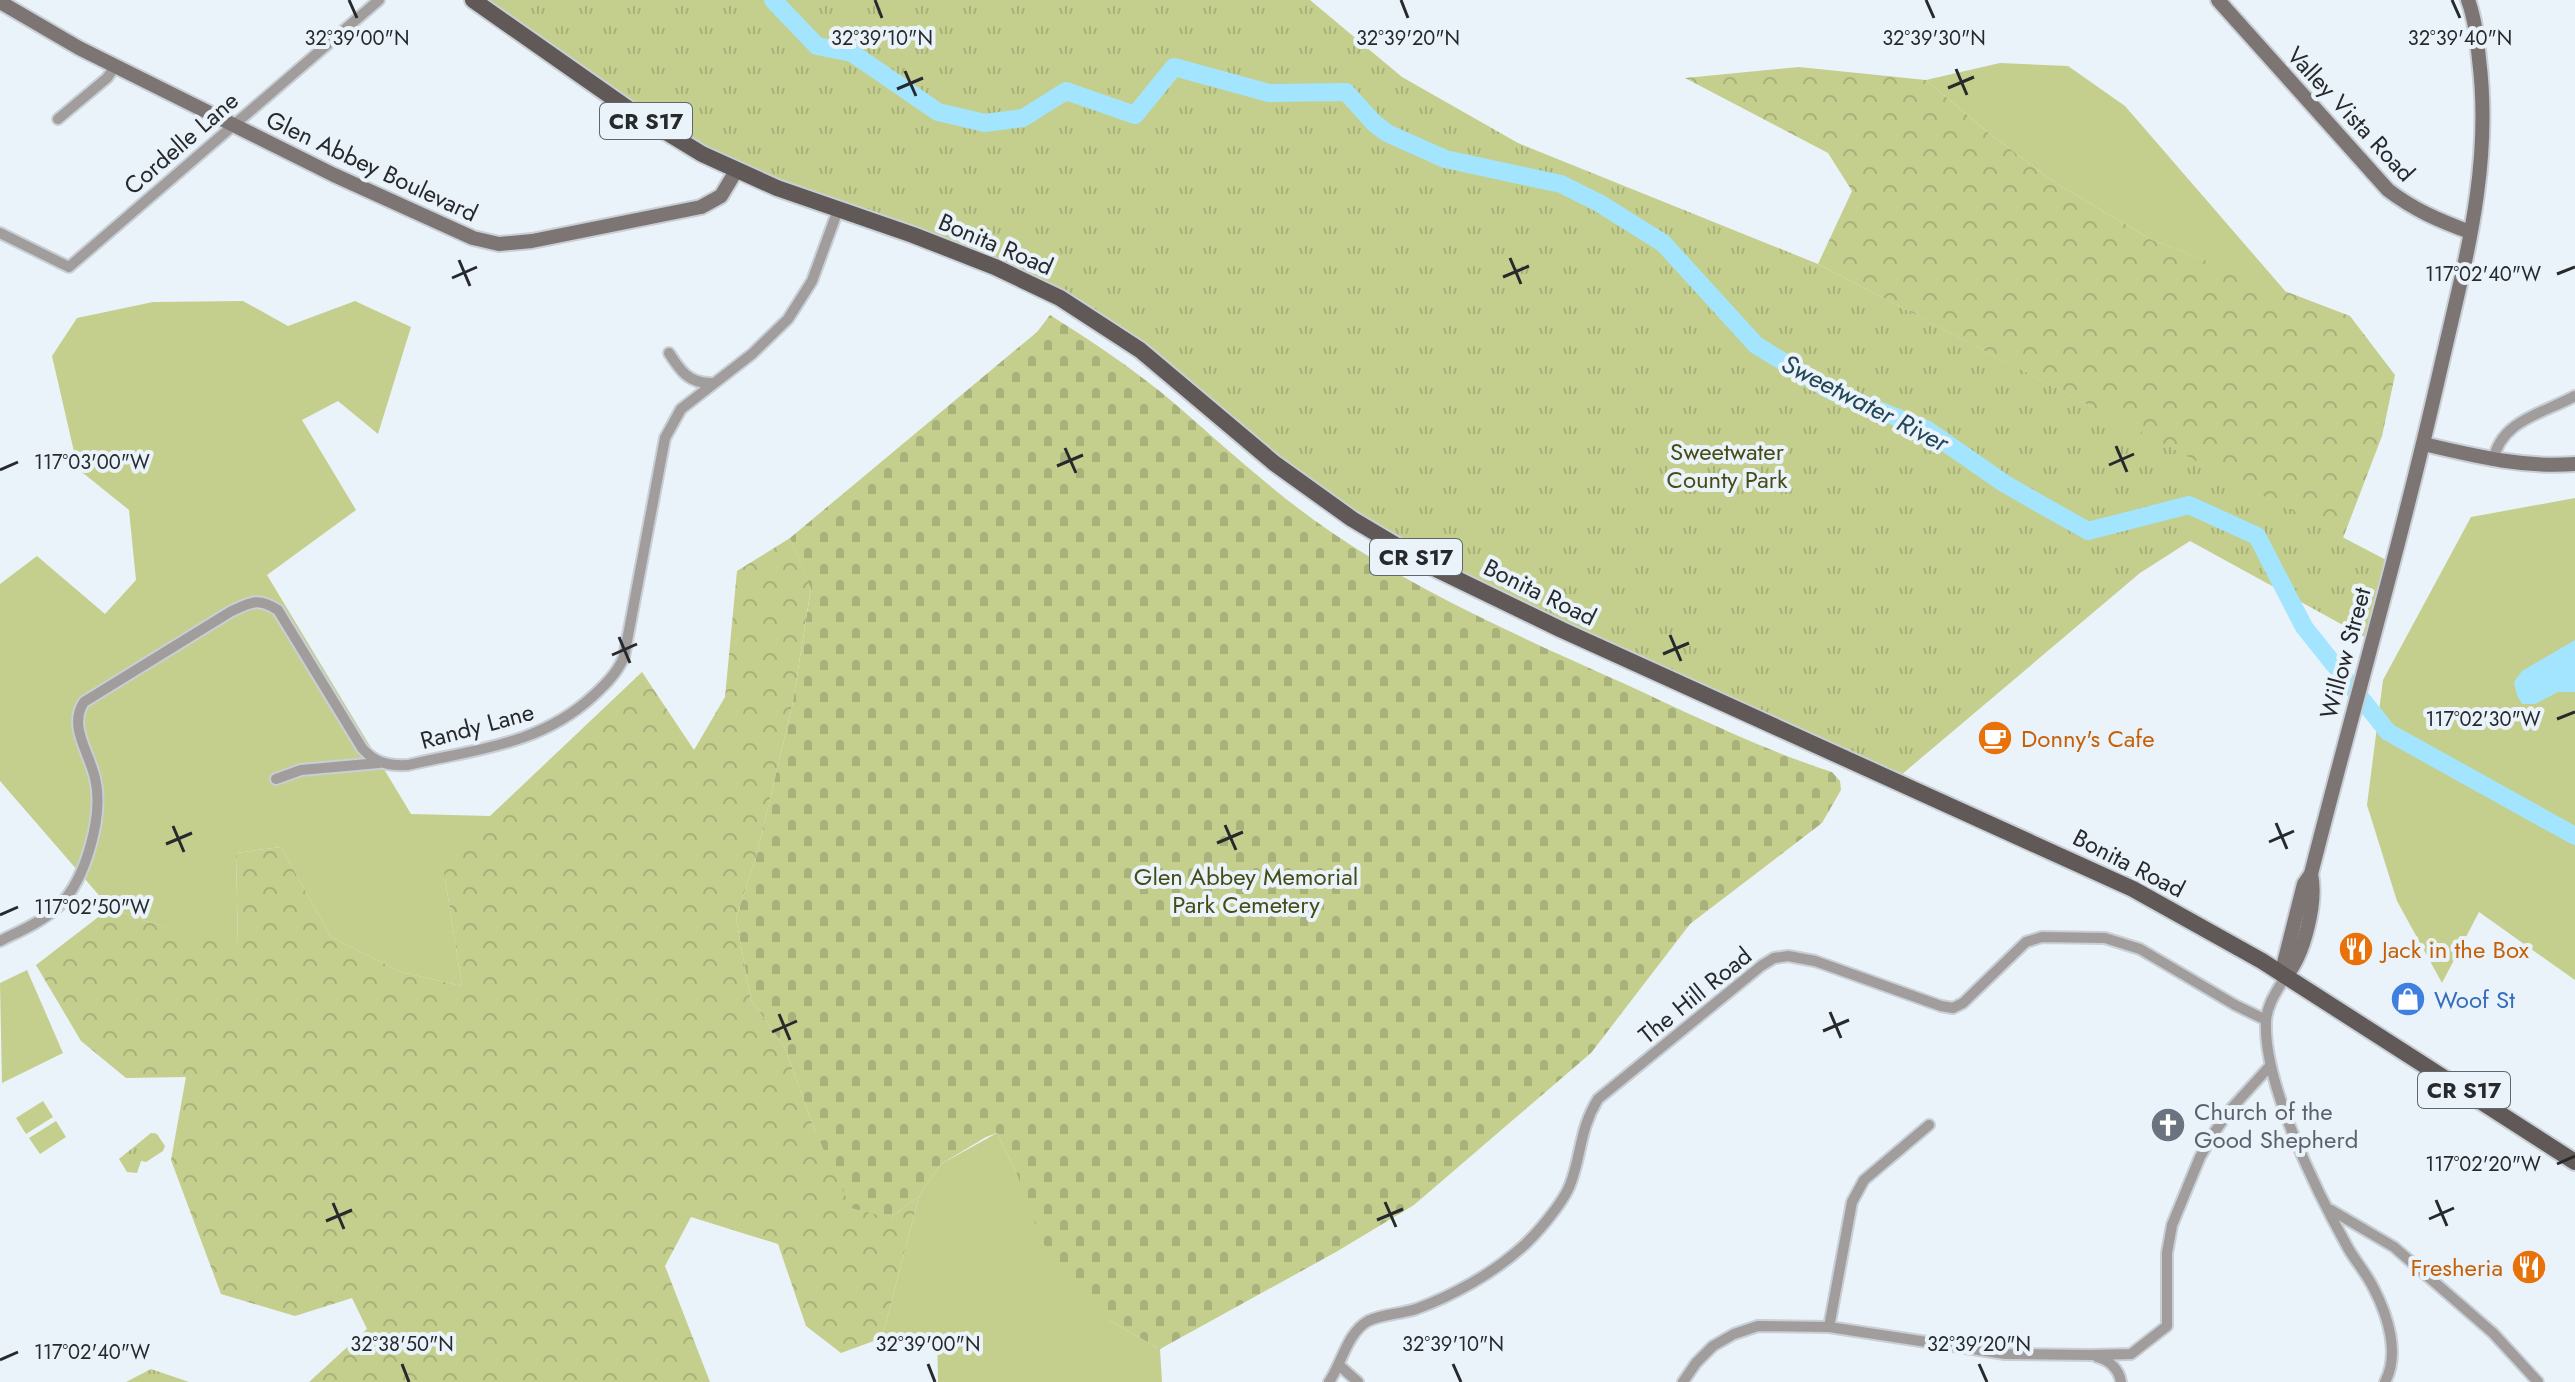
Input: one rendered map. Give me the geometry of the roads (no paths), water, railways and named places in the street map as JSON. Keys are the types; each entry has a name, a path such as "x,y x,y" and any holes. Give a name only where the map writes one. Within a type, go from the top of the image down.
{"main road":[{"name":"Bonita Road","path":"473,0 655,127 736,171 995,267 1060,298 1150,358 1296,479 1352,519 1436,569 1562,630 2133,889 2285,977 2575,1162"},
{"name":"Valley Vista Road","path":"2218,0 2388,190 2407,205 2470,232"},
{"name":"Willow Street","path":"2285,977 2284,963 2304,884 2311,874 2424,444 2478,198 2485,131 2481,71 2468,0"},
{"name":"Glen Abbey Boulevard","path":"0,2 79,48 233,125 473,238 499,244 532,241 701,207 721,196 736,171"},
{"path":"2424,444 2493,461 2575,464"}],"street":[{"name":"Cordelle Lane","path":"0,233 69,267 379,0"},
{"path":"58,119 107,78 116,65"},
{"name":"Randy Lane","path":"276,779 301,770 381,762 389,766 408,765 524,738 550,728 608,683 624,657 665,438 681,409 752,354 788,319 812,281 838,210"},
{"path":"669,353 683,374 699,383 712,383"},
{"path":"2493,461 2496,446 2514,426 2575,396"},
{"path":"0,941 34,924 60,905 82,870 95,828 98,796 95,776 78,729 77,712 84,702 251,602 265,601 278,610 362,748 370,758 381,762"},
{"name":"The Hill Road","path":"1329,1382 1340,1366 1347,1346 1368,1321 1415,1309 1444,1296 1488,1272 1521,1247 1569,1187 1580,1137 1587,1116 1598,1099 1774,958 1788,956 1815,961 1953,1008 1963,1003 2011,953 2026,942 2042,937 2105,938 2140,949 2266,1020"},
{"path":"2285,977 2273,996 2266,1020 2270,1066 2304,1159 2349,1249 2375,1289 2390,1333 2393,1354 2385,1382"},
{"path":"1683,1382 1704,1354 1734,1334 1771,1325 1829,1327 2005,1354 2131,1354 2167,1326 2167,1253 2177,1212 2200,1157 2229,1111 2270,1066"},
{"path":"1829,1327 1852,1202 1864,1180 1929,1125"},
{"path":"2329,1209 2394,1247 2493,1333 2538,1382"},
{"path":"2091,1355 2105,1359 2119,1373 2121,1382"},
{"path":"1340,1366 1358,1382"}],"water":[{"path":"2575,640 2575,692 2558,692 2535,704 2522,704 2514,682 2522,671"},
{"path":"2385,735 2520,807 2518,809 2383,737"}],"waterway":[{"name":"Sweetwater River","path":"773,0 817,46 852,53 938,112 985,123 1023,118 1066,91 1135,115 1174,67 1269,93 1346,92 1387,133 1445,159 1561,184 1599,203 1663,243 1756,345 1831,391 1926,429 2005,484 2088,531 2189,505 2257,536 2304,627 2388,732 2575,836"}],"place":[{"name":"Donny's Cafe","path":"1995,738"},
{"name":"Jack in the Box","path":"2356,949"},
{"name":"Woof St","path":"2408,999"},
{"name":"Church of the Good Shepherd","path":"2168,1125"},
{"name":"Fresheria","path":"2529,1267"}],"park label":[{"name":"Sweetwater County Park","path":"1727,465"},
{"name":"Glen Abbey Memorial Park Cemetery","path":"1246,890"}]}
